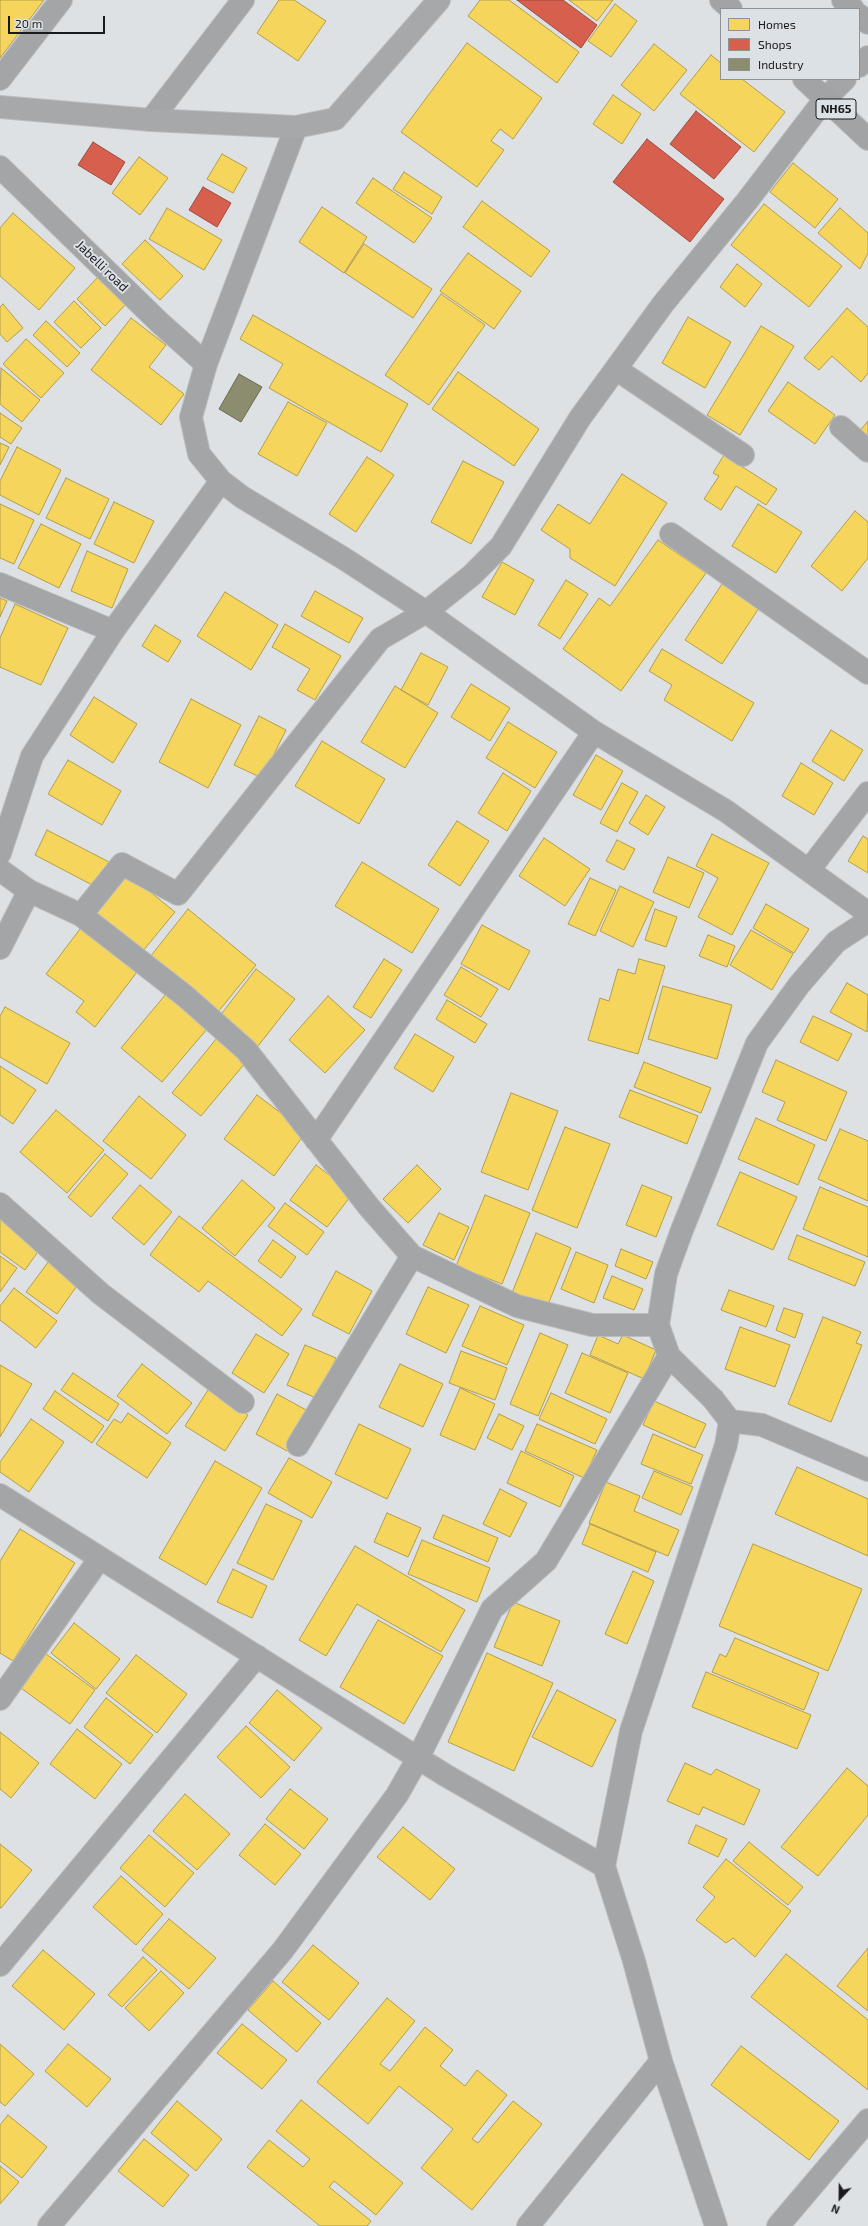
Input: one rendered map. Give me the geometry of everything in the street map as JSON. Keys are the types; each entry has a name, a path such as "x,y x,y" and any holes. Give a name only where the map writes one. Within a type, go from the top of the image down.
{"highway":[{"path":"722,0 730,8"},
{"path":"843,0 852,8"},
{"path":"860,16 868,23"},
{"name":"NH65","path":"805,80 868,139"}],"main road":[{"path":"0,107 151,120 296,127 336,119 439,0"}],"street":[{"path":"0,79 61,0"},
{"path":"151,120 243,0"},
{"path":"860,65 868,57"},
{"path":"81,915 122,864 178,894 380,639 426,612 472,575 500,546 580,418 663,304 747,201 825,98 844,80"},
{"path":"296,127 206,364 191,417 199,454 221,481 242,497 343,558 426,612 594,732 726,811 868,913"},
{"name":"Jabelli road","path":"0,167 160,323 206,364"},
{"path":"616,369 743,455"},
{"path":"841,427 868,450"},
{"path":"0,853 32,756 113,631 221,481"},
{"path":"671,534 868,673"},
{"path":"0,584 113,631"},
{"path":"316,1140 594,732"},
{"path":"809,870 868,793"},
{"path":"0,870 29,891 81,915 185,996 246,1050 369,1207 412,1256 517,1306 592,1325 658,1325"},
{"path":"0,948 29,891"},
{"path":"868,921 836,942 799,985 757,1043 682,1230 666,1274 658,1325 669,1356 713,1399 730,1421 762,1425 868,1470"},
{"path":"0,1204 101,1294 243,1402"},
{"path":"298,1445 412,1256"},
{"path":"49,2226 283,1950 397,1795 418,1758 492,1608 546,1561 669,1356"},
{"path":"716,2226 661,2061 634,1961 604,1866 631,1731 726,1445 730,1421"},
{"path":"0,1495 418,1758 604,1866"},
{"path":"0,1699 100,1558"},
{"path":"0,1965 257,1656"},
{"path":"528,2226 661,2061"},
{"path":"778,2226 868,2120"}],"building: Homes":[{"path":"0,0 44,0 0,58"},
{"path":"279,0 294,0 326,21 298,61 257,33"},
{"path":"480,0 509,0 579,52 557,83 468,16"},
{"path":"569,0 613,0 597,21"},
{"path":"615,4 637,21 611,57 588,41"},
{"path":"467,43 542,98 513,139 500,129 491,141 504,150 477,187 401,132"},
{"path":"654,44 687,70 654,111 621,85"},
{"path":"711,55 720,62 720,80 743,80 785,112 754,152 680,94"},
{"path":"613,95 641,114 622,144 593,124"},
{"path":"222,154 247,168 233,193 207,179"},
{"path":"139,157 168,178 140,215 112,193"},
{"path":"793,163 838,199 815,228 770,192"},
{"path":"404,172 442,197 432,214 393,189"},
{"path":"373,178 432,218 414,243 356,203"},
{"path":"482,201 550,251 531,277 463,227"},
{"path":"764,204 842,266 809,307 731,245"},
{"path":"322,207 367,237 344,273 299,242"},
{"path":"167,208 222,240 204,270 149,239"},
{"path":"840,208 868,233 868,253 860,269 818,233"},
{"path":"13,213 75,268 39,310 0,276 0,228"},
{"path":"145,240 183,276 160,300 122,264"},
{"path":"364,244 432,289 413,318 345,273"},
{"path":"468,253 521,291 494,329 440,291"},
{"path":"737,264 762,284 745,307 720,287"},
{"path":"99,276 127,303 105,326 77,299"},
{"path":"441,294 485,325 429,405 385,375"},
{"path":"74,301 101,328 81,348 54,322"},
{"path":"3,304 23,328 7,342 0,334 0,307"},
{"path":"847,308 868,327 868,373 861,382 832,356 819,370 804,358"},
{"path":"253,315 408,404 381,452 269,388 283,364 240,339"},
{"path":"688,317 731,342 705,388 662,363"},
{"path":"131,318 166,345 149,367 184,394 161,425 91,370"},
{"path":"46,321 80,353 67,367 33,335"},
{"path":"761,326 794,346 740,435 707,415"},
{"path":"26,339 64,373 41,398 3,364"},
{"path":"1,368 40,400 22,422 0,404"},
{"path":"458,372 539,429 514,466 432,409"},
{"path":"788,382 835,415 815,444 768,411"},
{"path":"288,402 327,423 297,476 258,454"},
{"path":"0,413 22,428 11,444 0,437"},
{"path":"868,421 868,442 858,433"},
{"path":"0,443 9,447 0,465"},
{"path":"17,447 61,470 39,515 0,495 0,481"},
{"path":"724,455 777,489 766,505 736,486 721,510 704,499 719,476 713,473"},
{"path":"367,457 394,475 356,532 329,514"},
{"path":"463,461 504,482 471,544 431,522"},
{"path":"622,474 667,503 615,586 570,558 570,549 541,530 558,504 590,524"},
{"path":"66,478 109,499 90,539 46,518"},
{"path":"114,502 154,521 134,563 94,544"},
{"path":"0,504 34,520 14,564 0,558"},
{"path":"758,504 802,532 776,573 732,546"},
{"path":"855,511 868,522 868,558 842,591 811,566"},
{"path":"41,524 81,544 59,588 18,568"},
{"path":"658,540 706,573 621,691 563,649 599,598 610,606"},
{"path":"87,551 128,569 112,608 71,591"},
{"path":"502,562 534,580 515,615 482,597"},
{"path":"566,580 588,594 560,639 538,625"},
{"path":"722,584 759,608 722,664 685,640"},
{"path":"315,591 363,618 349,643 301,616"},
{"path":"225,592 278,625 251,670 197,636"},
{"path":"0,598 7,601 0,617"},
{"path":"15,604 68,628 41,685 0,667 0,638"},
{"path":"285,624 341,656 315,700 297,690 310,669 272,647"},
{"path":"155,625 181,641 168,662 142,646"},
{"path":"662,649 754,703 732,741 664,700 672,685 649,671"},
{"path":"421,653 448,667 428,705 401,690"},
{"path":"471,684 510,708 490,741 451,717"},
{"path":"395,686 438,713 405,768 361,742"},
{"path":"94,697 137,724 113,763 70,735"},
{"path":"191,699 241,725 208,788 159,762"},
{"path":"259,716 286,730 262,778 234,765"},
{"path":"508,722 557,752 535,788 486,758"},
{"path":"831,730 863,750 844,781 812,761"},
{"path":"322,741 385,779 359,824 295,786"},
{"path":"596,755 623,771 601,810 573,795"},
{"path":"68,760 121,791 102,825 48,794"},
{"path":"801,763 833,783 814,815 782,796"},
{"path":"503,773 531,791 507,831 478,813"},
{"path":"622,783 638,792 617,832 600,823"},
{"path":"646,795 665,807 648,835 629,823"},
{"path":"457,821 489,841 460,886 428,865"},
{"path":"47,830 109,862 96,887 35,855"},
{"path":"712,834 769,863 732,935 698,917 718,878 696,866"},
{"path":"863,836 868,839 868,873 848,861"},
{"path":"544,838 590,869 565,906 519,876"},
{"path":"617,840 635,849 624,870 606,861"},
{"path":"668,857 704,873 689,908 653,892"},
{"path":"362,862 439,909 412,953 335,906"},
{"path":"128,874 175,912 142,952 95,915"},
{"path":"590,878 616,890 595,936 568,924"},
{"path":"620,886 654,902 633,947 600,931"},
{"path":"766,904 809,929 794,953 753,928"},
{"path":"188,909 256,965 218,1012 150,957"},
{"path":"655,909 677,917 666,947 645,940"},
{"path":"482,925 530,951 509,990 461,964"},
{"path":"80,929 137,972 95,1027 76,1012 84,1001 46,974"},
{"path":"751,930 793,954 772,990 730,965"},
{"path":"708,935 735,946 727,967 699,956"},
{"path":"384,959 402,970 371,1018 353,1007"},
{"path":"639,959 665,966 638,1054 588,1040 600,998 609,1001 618,969 635,974"},
{"path":"461,967 498,989 481,1017 444,995"},
{"path":"256,969 295,999 258,1046 219,1017"},
{"path":"847,983 868,995 867,1032 830,1012"},
{"path":"663,986 732,1005 717,1059 648,1039"},
{"path":"166,994 207,1029 162,1082 121,1048"},
{"path":"328,996 365,1030 325,1073 289,1040"},
{"path":"447,1000 487,1024 475,1043 436,1019"},
{"path":"5,1007 70,1043 47,1084 0,1057 0,1016"},
{"path":"813,1016 852,1034 838,1061 800,1042"},
{"path":"415,1034 454,1057 433,1092 394,1068"},
{"path":"217,1038 246,1062 201,1116 172,1093"},
{"path":"776,1060 847,1092 826,1141 777,1120 785,1102 762,1092"},
{"path":"644,1062 711,1088 701,1113 634,1087"},
{"path":"0,1066 36,1090 13,1124 0,1115"},
{"path":"630,1090 698,1116 687,1144 619,1117"},
{"path":"511,1093 558,1111 528,1190 481,1172"},
{"path":"257,1095 306,1132 274,1176 224,1139"},
{"path":"139,1096 186,1135 151,1179 103,1141"},
{"path":"56,1110 104,1150 67,1193 20,1152"},
{"path":"756,1118 815,1145 798,1185 738,1159"},
{"path":"565,1127 610,1144 577,1228 532,1210"},
{"path":"840,1129 868,1141 868,1201 818,1179"},
{"path":"105,1154 128,1174 91,1217 68,1197"},
{"path":"316,1165 353,1193 327,1227 290,1200"},
{"path":"417,1165 441,1189 408,1223 383,1199"},
{"path":"740,1172 797,1197 773,1250 717,1225"},
{"path":"242,1180 275,1208 235,1256 202,1228"},
{"path":"140,1185 172,1212 144,1245 112,1218"},
{"path":"642,1185 672,1197 656,1237 626,1225"},
{"path":"820,1187 868,1207 868,1257 803,1229"},
{"path":"485,1195 530,1213 502,1284 456,1266"},
{"path":"285,1203 324,1232 307,1255 268,1226"},
{"path":"439,1213 469,1227 454,1260 423,1245"},
{"path":"0,1215 42,1246 25,1270 0,1252"},
{"path":"179,1216 302,1309 282,1336 208,1281 199,1292 150,1255"},
{"path":"536,1233 571,1248 547,1307 512,1293"},
{"path":"797,1235 865,1262 855,1286 788,1259"},
{"path":"273,1240 296,1257 281,1278 258,1261"},
{"path":"621,1249 653,1262 646,1279 615,1266"},
{"path":"576,1252 608,1265 594,1303 561,1289"},
{"path":"0,1256 17,1268 0,1292"},
{"path":"49,1261 79,1283 57,1314 26,1292"},
{"path":"336,1271 372,1291 349,1334 312,1315"},
{"path":"612,1276 643,1289 634,1310 603,1298"},
{"path":"428,1287 469,1305 446,1353 406,1334"},
{"path":"14,1288 57,1321 36,1348 0,1320 0,1306"},
{"path":"729,1290 774,1306 766,1327 721,1310"},
{"path":"480,1306 524,1325 507,1365 462,1346"},
{"path":"784,1308 803,1314 795,1338 776,1330"},
{"path":"823,1317 861,1332 856,1343 862,1345 831,1422 788,1404"},
{"path":"740,1327 790,1345 775,1387 725,1369"},
{"path":"540,1333 568,1345 538,1416 510,1404"},
{"path":"256,1334 289,1354 264,1393 232,1373"},
{"path":"598,1335 618,1344 623,1335 656,1350 644,1379 590,1355"},
{"path":"305,1345 336,1358 318,1399 287,1385"},
{"path":"461,1351 507,1368 495,1400 449,1383"},
{"path":"582,1353 628,1373 610,1413 565,1393"},
{"path":"142,1364 192,1403 167,1434 117,1396"},
{"path":"400,1364 443,1384 423,1427 379,1407"},
{"path":"0,1365 32,1384 0,1437"},
{"path":"73,1373 119,1404 108,1421 61,1390"},
{"path":"460,1388 495,1404 475,1450 440,1435"},
{"path":"208,1390 248,1415 225,1451 185,1426"},
{"path":"55,1391 104,1426 92,1443 43,1409"},
{"path":"551,1393 607,1419 595,1444 539,1419"},
{"path":"277,1394 308,1411 287,1451 256,1434"},
{"path":"654,1401 706,1424 695,1448 643,1425"},
{"path":"128,1413 171,1443 147,1478 96,1444 114,1419 121,1423"},
{"path":"499,1414 524,1426 512,1450 487,1438"},
{"path":"31,1419 64,1442 29,1492 0,1472 0,1462"},
{"path":"359,1424 411,1449 387,1499 335,1474"},
{"path":"537,1424 597,1450 584,1478 525,1451"},
{"path":"653,1434 703,1455 691,1484 641,1464"},
{"path":"521,1451 574,1476 560,1507 507,1483"},
{"path":"289,1458 332,1482 312,1518 268,1493"},
{"path":"215,1461 262,1488 206,1585 159,1558"},
{"path":"797,1467 868,1499 868,1556 775,1514"},
{"path":"654,1471 693,1487 681,1515 642,1498"},
{"path":"606,1482 640,1496 634,1511 679,1530 668,1556 589,1523"},
{"path":"500,1489 527,1503 510,1537 483,1524"},
{"path":"266,1504 302,1521 273,1580 237,1563"},
{"path":"387,1513 421,1528 408,1557 374,1542"},
{"path":"443,1515 498,1538 488,1562 433,1538"},
{"path":"590,1524 656,1552 648,1572 582,1544"},
{"path":"20,1529 75,1563 13,1661 0,1653 0,1561"},
{"path":"422,1540 490,1568 477,1602 408,1574"},
{"path":"753,1544 862,1589 828,1671 719,1626"},
{"path":"355,1546 465,1610 441,1652 357,1604 326,1656 299,1640"},
{"path":"233,1569 267,1586 252,1618 217,1602"},
{"path":"633,1571 654,1581 627,1644 605,1634"},
{"path":"513,1602 560,1621 542,1666 494,1647"},
{"path":"378,1620 443,1656 404,1724 340,1687"},
{"path":"74,1623 120,1659 96,1689 51,1653"},
{"path":"735,1638 819,1673 804,1710 712,1672 720,1654 726,1657"},
{"path":"487,1653 553,1683 514,1771 448,1742"},
{"path":"46,1654 95,1690 70,1724 21,1688"},
{"path":"136,1655 187,1694 157,1733 106,1693"},
{"path":"706,1672 811,1715 797,1749 692,1707"},
{"path":"277,1690 322,1728 294,1761 249,1723"},
{"path":"557,1690 616,1720 592,1767 532,1737"},
{"path":"106,1698 153,1735 130,1764 84,1727"},
{"path":"246,1726 290,1767 261,1798 217,1757"},
{"path":"77,1729 122,1764 95,1799 50,1764"},
{"path":"0,1732 39,1763 11,1798 0,1789"},
{"path":"685,1763 711,1775 716,1769 760,1790 744,1825 703,1807 699,1815 667,1801"},
{"path":"847,1768 868,1786 868,1815 818,1876 781,1847"},
{"path":"290,1789 328,1819 304,1849 266,1819"},
{"path":"185,1794 230,1834 197,1870 153,1831"},
{"path":"265,1824 301,1854 275,1885 239,1855"},
{"path":"696,1825 727,1839 718,1857 688,1843"},
{"path":"403,1827 455,1869 430,1900 377,1857"},
{"path":"149,1835 194,1873 165,1907 120,1868"},
{"path":"749,1842 803,1887 788,1905 733,1861"},
{"path":"0,1844 32,1870 1,1908 0,1908"},
{"path":"726,1859 791,1911 755,1957 733,1938 726,1943 696,1920 715,1897 703,1887"},
{"path":"121,1876 163,1914 136,1945 93,1907"},
{"path":"169,1919 216,1958 189,1989 142,1950"},
{"path":"313,1945 359,1983 329,2020 282,1982"},
{"path":"868,1948 868,2011 837,1986"},
{"path":"43,1950 95,1994 64,2030 12,1986"},
{"path":"786,1954 868,2020 868,2090 751,1997"},
{"path":"143,1957 157,1970 122,2007 108,1995"},
{"path":"161,1971 184,1993 149,2031 125,2008"},
{"path":"273,1981 321,2023 297,2052 248,2010"},
{"path":"387,1998 415,2021 380,2064 390,2071 425,2027 453,2050 440,2066 465,2086 477,2070 507,2095 472,2139 478,2143 513,2101 542,2124 472,2210 421,2168 453,2129 399,2086 368,2124 317,2082"},
{"path":"242,2024 287,2060 262,2089 217,2053"},
{"path":"0,2044 34,2074 5,2106 0,2102"},
{"path":"68,2044 111,2079 87,2107 45,2071"},
{"path":"741,2046 839,2121 809,2160 711,2085"},
{"path":"301,2100 403,2183 376,2215 334,2181 329,2187 371,2221 367,2226 320,2226 247,2167 269,2140 303,2167 310,2159 276,2131"},
{"path":"177,2101 222,2139 196,2171 151,2133"},
{"path":"8,2115 47,2147 22,2178 0,2161 0,2125"},
{"path":"144,2139 189,2175 163,2207 118,2171"},
{"path":"0,2166 19,2182 0,2204"}],"building: Shops":[{"path":"517,0 563,0 597,25 581,48"},
{"path":"696,111 741,147 714,179 670,144"},
{"path":"647,139 724,199 690,242 613,182"},
{"path":"93,142 125,162 111,185 78,165"},
{"path":"203,187 231,203 217,227 189,210"}],"building: Industry":[{"path":"239,374 262,387 241,422 219,409"}]}
